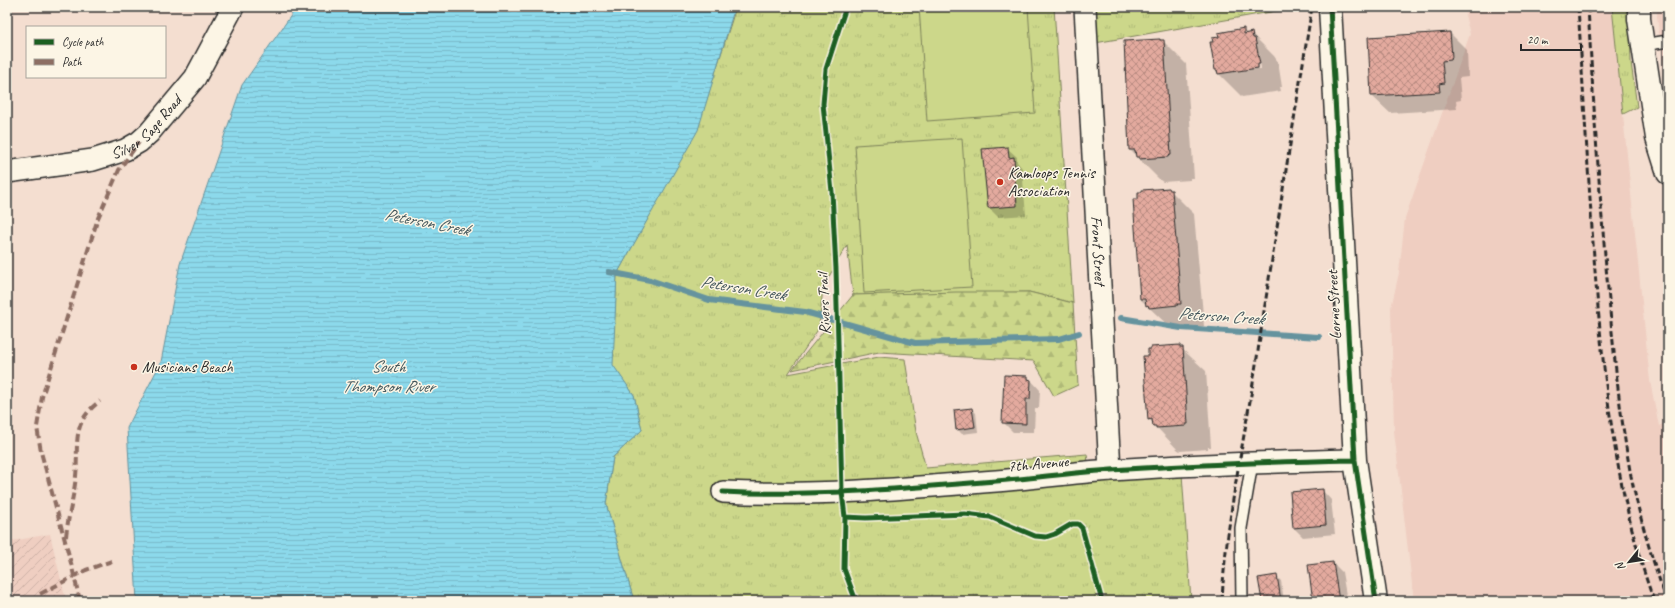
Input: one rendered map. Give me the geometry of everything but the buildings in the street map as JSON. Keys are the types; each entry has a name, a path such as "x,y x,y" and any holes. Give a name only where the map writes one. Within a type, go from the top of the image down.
{"street":[{"name":"Silver Sage Road","path":"7,172 93,160 125,150 139,142 150,133 195,78 233,7"},
{"name":"Front Street","path":"1085,7 1110,470"},
{"name":"Lorne Street","path":"1330,7 1355,460 1376,601"},
{"path":"1639,7 1639,19 1656,138 1668,174"},
{"name":"7th Avenue","path":"723,492 842,492 1019,479 1110,470 1252,463 1355,460"}],"lane":[{"path":"1643,44 1668,40"},
{"path":"1242,601 1241,528 1252,463"}],"shaded area":[{"path":"1469,7 1612,7 1650,381 1659,426 1668,421 1668,601 1414,601 1394,431 1391,308 1399,273 1405,218 1470,34 1465,15"},
{"path":"1657,7 1668,7 1668,101 1657,17"},
{"path":"50,534 66,601 7,601 7,542"}],"green space":[{"path":"736,7 1054,7 1073,303 1029,292 853,295 847,245 823,287 819,328 788,374 879,357 905,359 916,432 926,468 1087,454 1090,480 1182,474 1191,601 634,601 606,504 613,457 642,430 634,395 612,365 617,274 697,130"},
{"path":"919,7 1028,7 1035,113 927,121"},
{"path":"1093,7 1299,7 1095,43"},
{"path":"1612,7 1629,7 1631,62 1637,107 1623,114"},
{"path":"962,138 972,287 864,293 855,145"},
{"path":"956,292 1029,292 1073,303 1078,385 1054,396 1034,361 879,352 792,370 853,295"}],"water":[{"name":"South Thompson River","path":"297,7 735,7 698,130 617,274 613,365 634,395 642,430 613,457 606,504 634,601 137,601 127,428 161,362 180,264 242,85"}],"waterway":[{"name":"Peterson Creek","path":"609,272 650,280 709,300 805,312 915,343 1059,339 1079,333"},
{"name":"Peterson Creek","path":"1121,318 1181,328 1319,337"}],"railway":[{"path":"1222,601 1224,569 1232,504 1254,376 1312,7"},
{"path":"1578,7 1596,284 1614,445 1631,524 1641,563 1654,601"},
{"path":"1588,7 1601,210 1620,402 1631,476 1638,508 1656,570 1667,601"}],"marked path":[{"path":"80,601 41,452 37,427 42,397 98,218 119,170 139,142"},
{"path":"66,537 75,484 77,444 80,426 90,409 100,401"},
{"path":"40,594 86,570 112,561"}],"cycle path":[{"name":"Rivers Trail","path":"846,7 826,69 823,104 832,192 836,269 842,492 845,517 844,569 856,601"},
{"path":"1330,7 1355,460 1376,601"},
{"path":"723,492 834,492 908,488 1141,468 1355,460"},
{"path":"845,517 866,518 965,514 990,517 1035,536 1046,537 1055,534 1072,524 1078,524 1082,528 1102,601"}],"place":[{"name":"Kamloops Tennis Association","path":"1000,182"},
{"name":"Musicians Beach","path":"134,367"}]}
